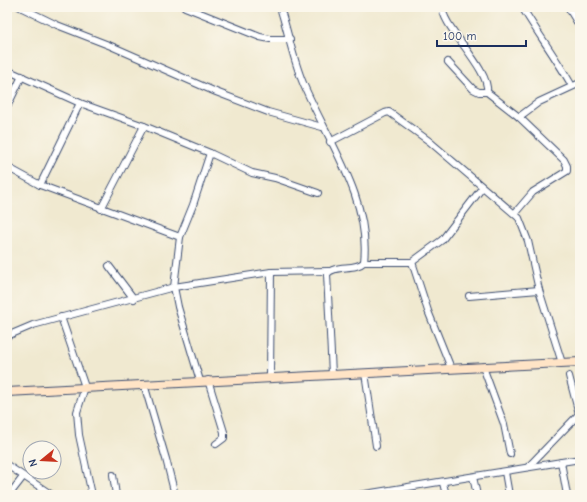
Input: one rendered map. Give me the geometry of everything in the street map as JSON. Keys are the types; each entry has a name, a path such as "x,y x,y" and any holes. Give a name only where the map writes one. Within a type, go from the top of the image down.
{"main road":[{"path":"7,392 204,380 580,362"}],"street":[{"path":"20,7 57,26 111,46 216,92 268,112 322,127"},
{"path":"185,7 260,37 270,39 290,39"},
{"path":"280,7 302,81 322,127 358,200 362,218 365,251 364,262"},
{"path":"443,7 444,16 467,49 487,84 488,92"},
{"path":"522,7 541,38 555,56 572,86"},
{"path":"568,7 580,27"},
{"path":"448,62 474,89 479,92 488,92 519,117 564,160 567,166 567,171 533,192 515,213"},
{"path":"7,70 80,103 144,126 210,153 252,173 275,178 318,193"},
{"path":"7,107 22,76"},
{"path":"519,117 539,102 580,83"},
{"path":"40,185 80,103"},
{"path":"330,142 389,112 429,141 482,188 515,213 528,242 539,290 562,363"},
{"path":"101,209 144,126"},
{"path":"210,153 193,205 180,237 174,287 178,307 224,432 224,438 216,444"},
{"path":"7,167 40,185 101,209 180,237"},
{"path":"7,336 33,324 134,299 174,287 271,272 329,271 358,266 364,262 412,262 442,240 482,188"},
{"path":"412,262 428,311 451,368"},
{"path":"110,266 134,299"},
{"path":"329,271 327,277 332,374"},
{"path":"270,377 271,272"},
{"path":"469,296 539,290"},
{"path":"61,317 84,387 77,412 79,435 92,495"},
{"path":"483,367 504,424 510,454"},
{"path":"365,373 376,446"},
{"path":"528,467 579,414 569,376"},
{"path":"144,384 175,495"},
{"path":"359,495 443,483 528,467 580,460"},
{"path":"561,462 567,495"},
{"path":"7,465 22,476"},
{"path":"505,472 509,495"},
{"path":"113,475 116,495"},
{"path":"473,477 477,495"},
{"path":"9,495 22,478"},
{"path":"28,480 52,495"},
{"path":"443,483 446,495"}]}
